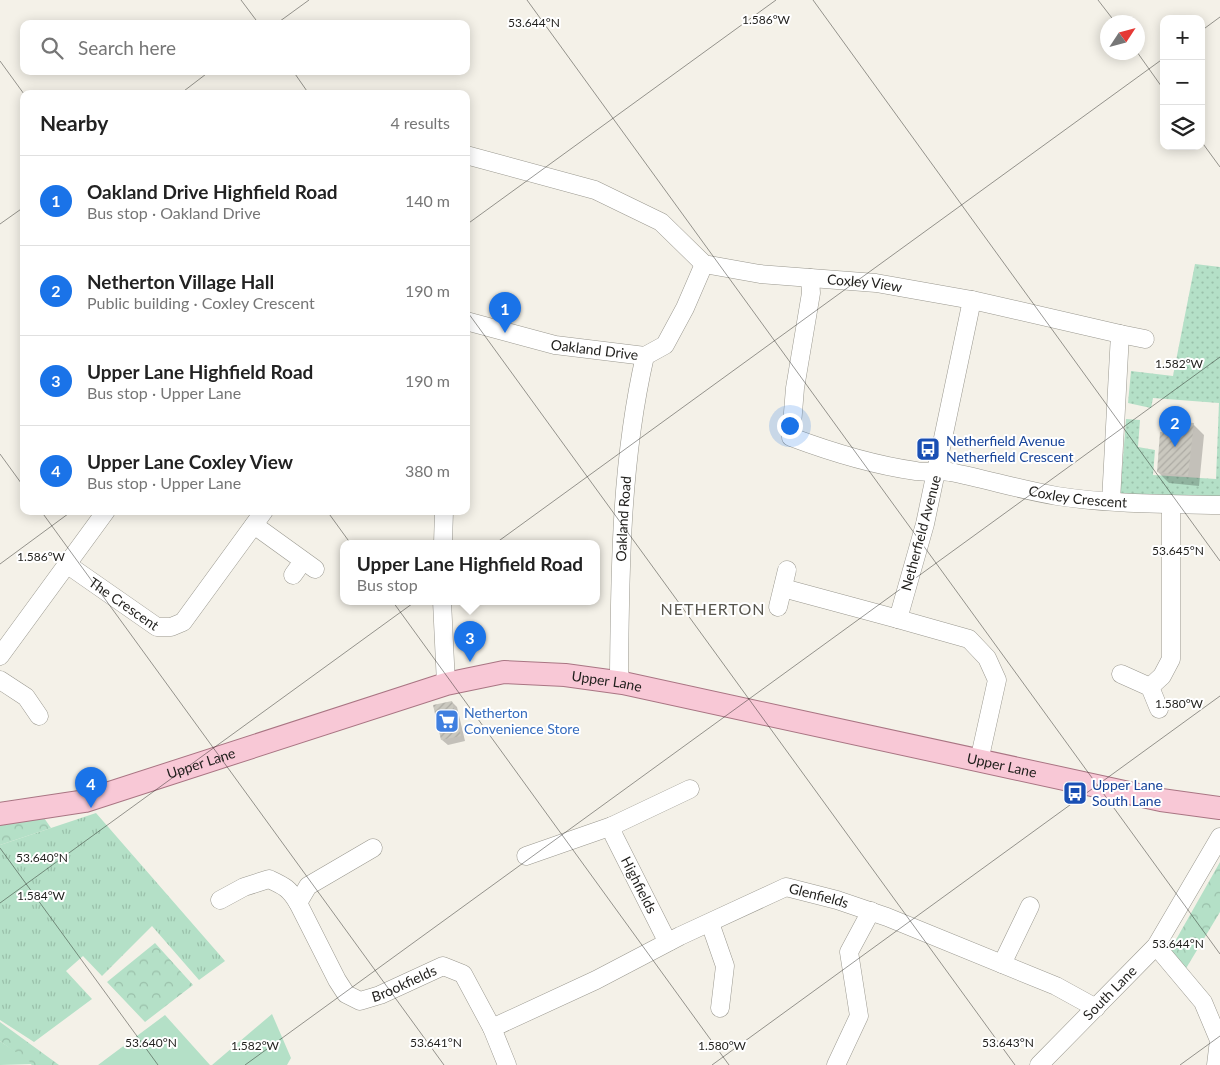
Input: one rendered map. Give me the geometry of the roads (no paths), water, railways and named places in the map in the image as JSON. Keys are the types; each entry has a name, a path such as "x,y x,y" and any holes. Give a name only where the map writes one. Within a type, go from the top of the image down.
{"main road":[{"name":"Upper Lane","path":"0,814 85,801 446,684 504,672 565,675 623,683 1161,800 1220,808"}],"street":[{"path":"470,156 595,190 661,222 704,264"},
{"name":"Coxley View","path":"704,264 760,274 876,283 972,300 1145,339"},
{"name":"Oakland Drive","path":"470,323 555,345 645,356 665,345 685,308 704,264"},
{"name":"Coxley Crescent","path":"810,278 811,293 795,388 792,437 826,450 917,472 938,470 983,478 1057,496 1111,501 1220,505"},
{"name":"Netherfield Avenue","path":"898,619 938,470 972,300"},
{"path":"1111,501 1120,334"},
{"name":"Oakland Road","path":"623,683 619,673 620,549 630,440 637,392 645,356"},
{"path":"1150,687 1162,676 1171,659 1171,504"},
{"path":"0,656 103,515"},
{"path":"443,540 444,515"},
{"name":"The Crescent","path":"68,565 157,627 171,627 183,622 259,518 309,565 293,576"},
{"path":"778,608 787,570"},
{"path":"783,588 969,639 988,658 997,680 979,761"},
{"path":"442,605 446,684"},
{"path":"1121,674 1150,687 1160,709"},
{"path":"0,680 26,697 39,716"},
{"path":"526,856 612,826 690,790"},
{"name":"Highfields","path":"612,826 614,836 635,878 664,935 670,941"},
{"name":"South Lane","path":"1039,1065 1156,946 1220,838"},
{"path":"298,903 308,886 373,848"},
{"name":"Brookfields","path":"220,900 244,887 269,879 286,887 298,903 346,994 360,1001 380,995 443,966 463,974 492,1028 507,1065"},
{"name":"Glenfields","path":"492,1028 596,980 670,941 786,887 871,911 1056,986 1096,1008"},
{"path":"1002,964 1030,906"},
{"path":"836,1065 858,1016 850,952 871,911"},
{"path":"710,923 725,966 720,1008"},
{"path":"1156,946 1203,1002 1219,1040 1216,1065"}],"place":[{"name":"Oakland Drive Highfield Road","path":"505,333"},
{"name":"Netherton Village Hall","path":"1175,447"},
{"name":"Netherfield Avenue Netherfield Crescent","path":"928,449"},
{"name":"Upper Lane Highfield Road","path":"470,662"},
{"name":"Netherton Convenience Store","path":"447,721"},
{"name":"Upper Lane South Lane","path":"1075,793"},
{"name":"Upper Lane Coxley View","path":"91,808"}],"district":[{"name":"NETHERTON","path":"713,609"}]}
